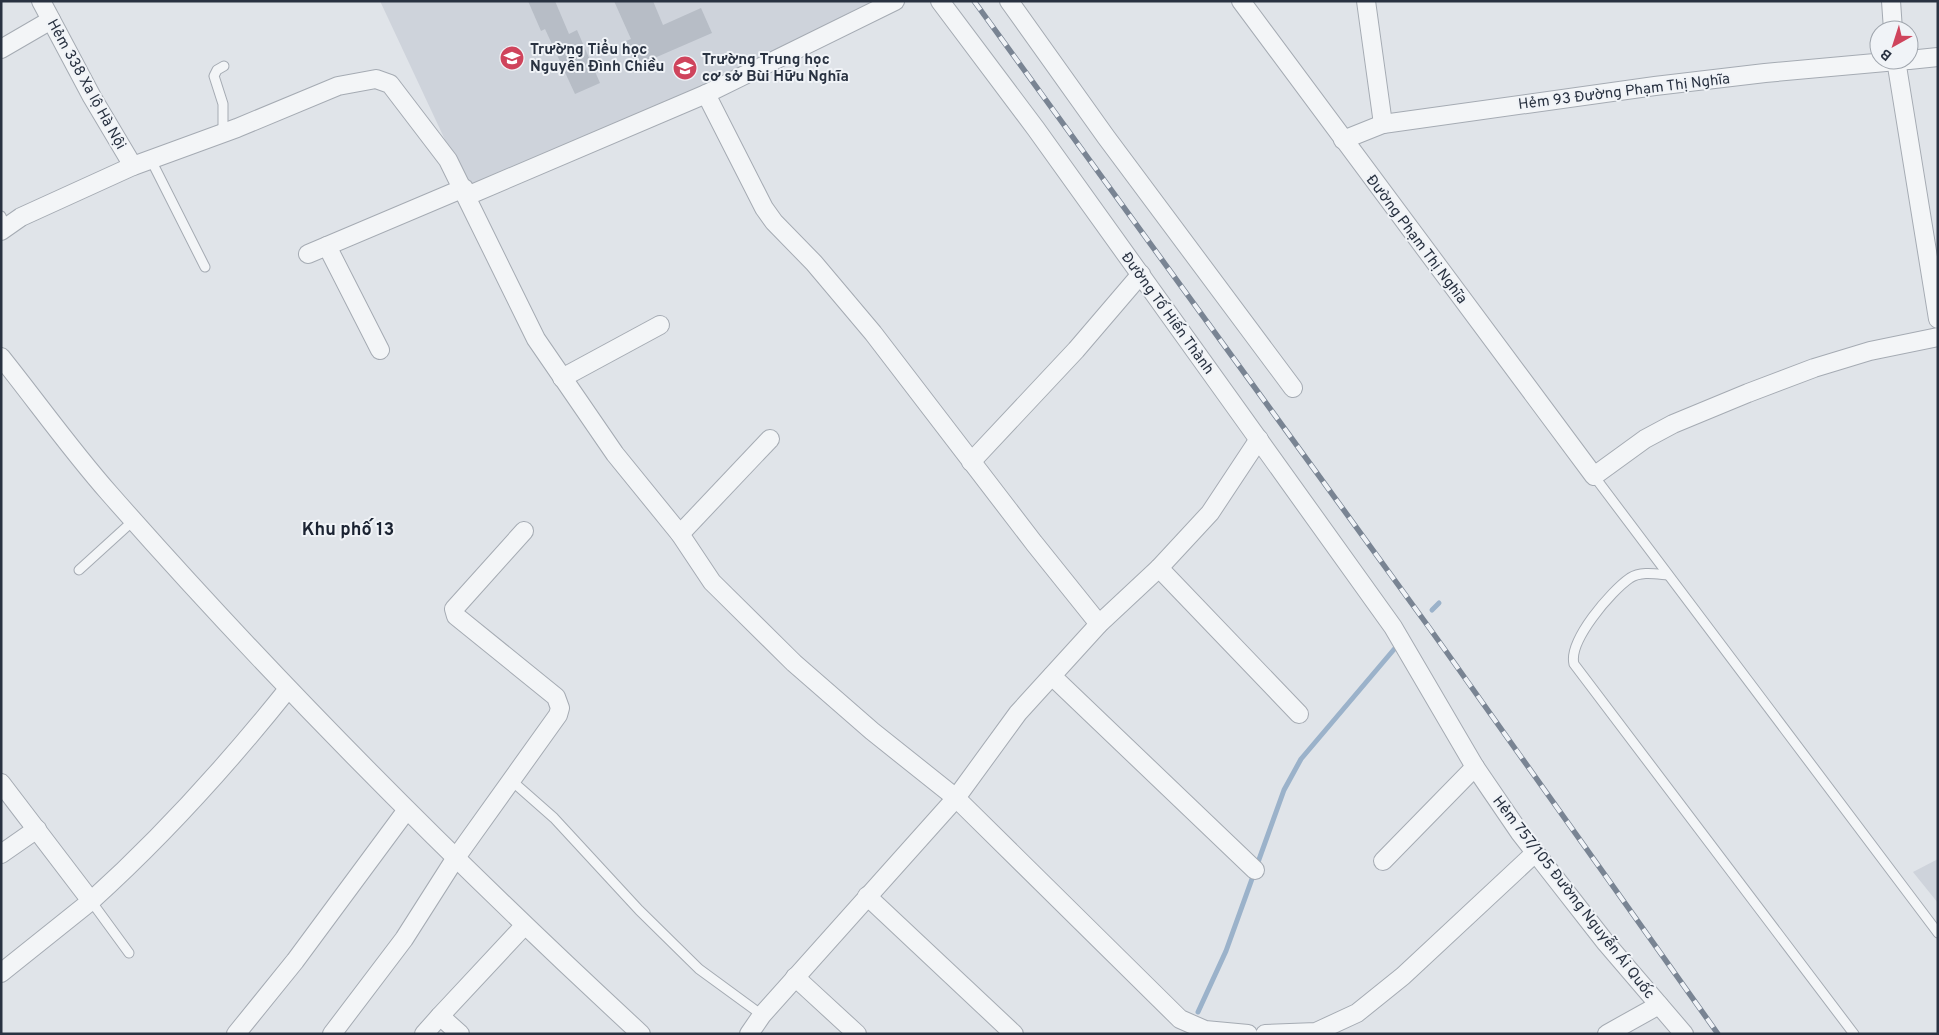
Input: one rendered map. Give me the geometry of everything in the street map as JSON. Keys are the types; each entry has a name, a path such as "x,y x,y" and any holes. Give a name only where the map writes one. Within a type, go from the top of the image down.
{"street":[{"name":"Hẻm 338 Xa lộ Hà Nội","path":"41,1 92,97 133,166"},
{"path":"308,254 706,94 895,1"},
{"name":"Đường Tố Hiến Thành","path":"940,1 1141,274 1393,627"},
{"path":"1009,1 1106,137 1293,388"},
{"name":"Đường Phạm Thị Nghĩa","path":"1241,1 1594,476"},
{"path":"1366,1 1383,124"},
{"path":"1890,1 1892,20"},
{"path":"1,49 51,20"},
{"name":"Hẻm 93 Đường Phạm Thị Nghĩa","path":"1919,59 1938,57"},
{"name":"Hẻm 93 Đường Phạm Thị Nghĩa","path":"1343,140 1383,124 1656,86 1869,64"},
{"path":"1904,70 1938,320"},
{"path":"3,225 133,166 223,133 338,86 376,79 384,80 390,84 439,147 465,192 536,339 615,454 680,534 712,582 746,617 872,732 956,798 1180,1019 1204,1030 1248,1034"},
{"path":"706,94 764,208 774,222 814,263 867,326 1099,624"},
{"path":"327,246 380,350"},
{"path":"971,462 1076,350 1141,274"},
{"path":"562,378 660,325"},
{"path":"1594,476 1659,432 1748,393 1851,356 1938,337"},
{"path":"1,357 108,491 288,689 406,811 524,926 640,1034"},
{"path":"680,534 770,439"},
{"path":"749,1034 762,1015 795,977 956,798 1018,713 1099,624 1158,568 1210,513 1259,439"},
{"path":"332,1034 404,939 455,859 544,737 560,708 556,697 456,616 454,609 524,532"},
{"path":"1158,568 1298,714"},
{"name":"Hẻm 757/105 Đường Nguyễn Ái Quốc","path":"1393,627 1475,767 1536,853 1606,943 1684,1034"},
{"path":"1052,676 1255,870"},
{"path":"1,973 120,876 238,752 288,689"},
{"path":"1384,861 1475,767"},
{"path":"1,783 91,901"},
{"path":"236,1034 295,961 406,811"},
{"path":"1,854 37,829"},
{"path":"1265,1034 1316,1032 1357,1012 1403,976 1536,853"},
{"path":"867,896 1014,1034"},
{"path":"424,1034 524,926"},
{"path":"795,977 857,1034"},
{"path":"1607,1034 1631,1028 1659,1005"},
{"path":"440,1016 460,1034"}],"lane":[{"path":"223,133 223,104 214,76 217,70 224,66"},
{"path":"150,160 205,266"},
{"path":"1594,476 1938,933"},
{"path":"79,570 134,520"},
{"path":"1668,575 1645,574 1631,578 1615,592 1584,630 1572,657 1574,664 1854,1034"},
{"path":"512,781 554,818 639,910 699,969 762,1015"},
{"path":"91,901 129,953"}],"shaded area":[{"name":"Trường Tiểu học Nguyễn Đình Chiều","path":"380,1 881,1 705,89 468,189"},
{"path":"1938,859 1938,903 1913,872"}],"building":[{"path":"528,1 555,1 569,34 577,30 600,83 575,94 545,29 541,31"},
{"path":"614,1 653,1 663,25 701,8 712,33 636,66 626,41 631,39"}],"waterway":[{"path":"1432,610 1439,603"},
{"path":"1198,1012 1226,951 1284,790 1301,759 1396,647"}],"railway":[{"path":"974,1 1428,626 1718,1034"}],"place":[{"name":"Trường Tiểu học Nguyễn Đình Chiều","path":"512,58"},
{"name":"Trường Trung học cơ sở Bùi Hữu Nghĩa","path":"685,68"}],"district":[{"name":"Khu phố 13","path":"348,529"}]}
